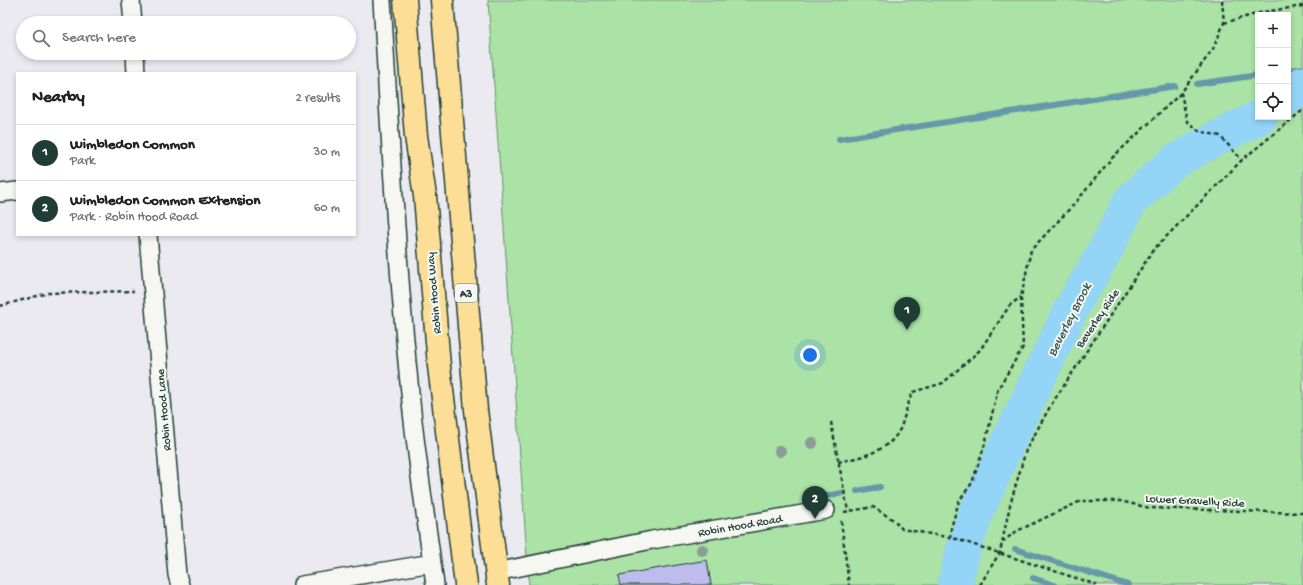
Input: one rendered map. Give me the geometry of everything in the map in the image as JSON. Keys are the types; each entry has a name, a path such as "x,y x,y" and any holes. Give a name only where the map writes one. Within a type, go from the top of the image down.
{"highway":[{"name":"Robin Hood Way","path":"405,0 416,136 425,196 439,366 466,585"},
{"name":"A3","path":"442,0 476,410 497,578"}],"street":[{"path":"131,0 132,16"},
{"path":"382,0 395,213 411,401 419,476 435,585"},
{"path":"135,60 136,72"},
{"path":"0,193 16,191"},
{"name":"Robin Hood Lane","path":"148,236 176,568 180,585"},
{"name":"Robin Hood Road","path":"497,578 652,540 833,511"},
{"path":"302,585 432,563"}],"path":[{"path":"952,538 951,528 959,501 972,483 985,444 998,389 1023,348 1021,297 1031,250 1077,201 1111,159 1181,93 1213,49 1224,22 1222,0"},
{"path":"1224,22 1263,12 1303,6"},
{"path":"1181,93 1187,121 1199,131 1220,136 1242,160"},
{"name":"Beverley Ride","path":"980,585 1000,552 1010,505 1026,450 1051,405 1154,249 1242,160 1303,110"},
{"path":"0,306 48,293 134,291"},
{"path":"838,462 868,456 889,444 900,429 913,392 943,383 980,350 1010,305 1021,297"},
{"path":"831,422 848,511"},
{"name":"Lower Gravelly Ride","path":"1002,542 1017,531 1081,501 1120,501 1150,508 1303,513"},
{"path":"849,585 833,511 848,511 873,507 895,521 902,529 952,538 1000,552 1097,585"}],"green space":[{"path":"488,0 1303,0 1303,585 529,585"}],"building":[{"path":"707,560 711,585 621,585 619,575"}],"waterway":[{"path":"1291,70 1303,68"},
{"path":"1197,84 1255,75"},
{"name":"Beverley Brook","path":"1291,95 1303,84"},
{"path":"839,139 1175,86"},
{"name":"Beverley Brook","path":"955,585 962,554 976,513 1007,444 1070,311 1106,249 1130,201 1175,161 1255,119"},
{"path":"857,491 880,487"},
{"path":"805,500 842,493"},
{"path":"1015,549 1128,585"},
{"path":"1033,578 1054,585"}],"place":[{"name":"Wimbledon Common","path":"907,330"},
{"name":"Wimbledon Common Extension","path":"815,519"}]}
